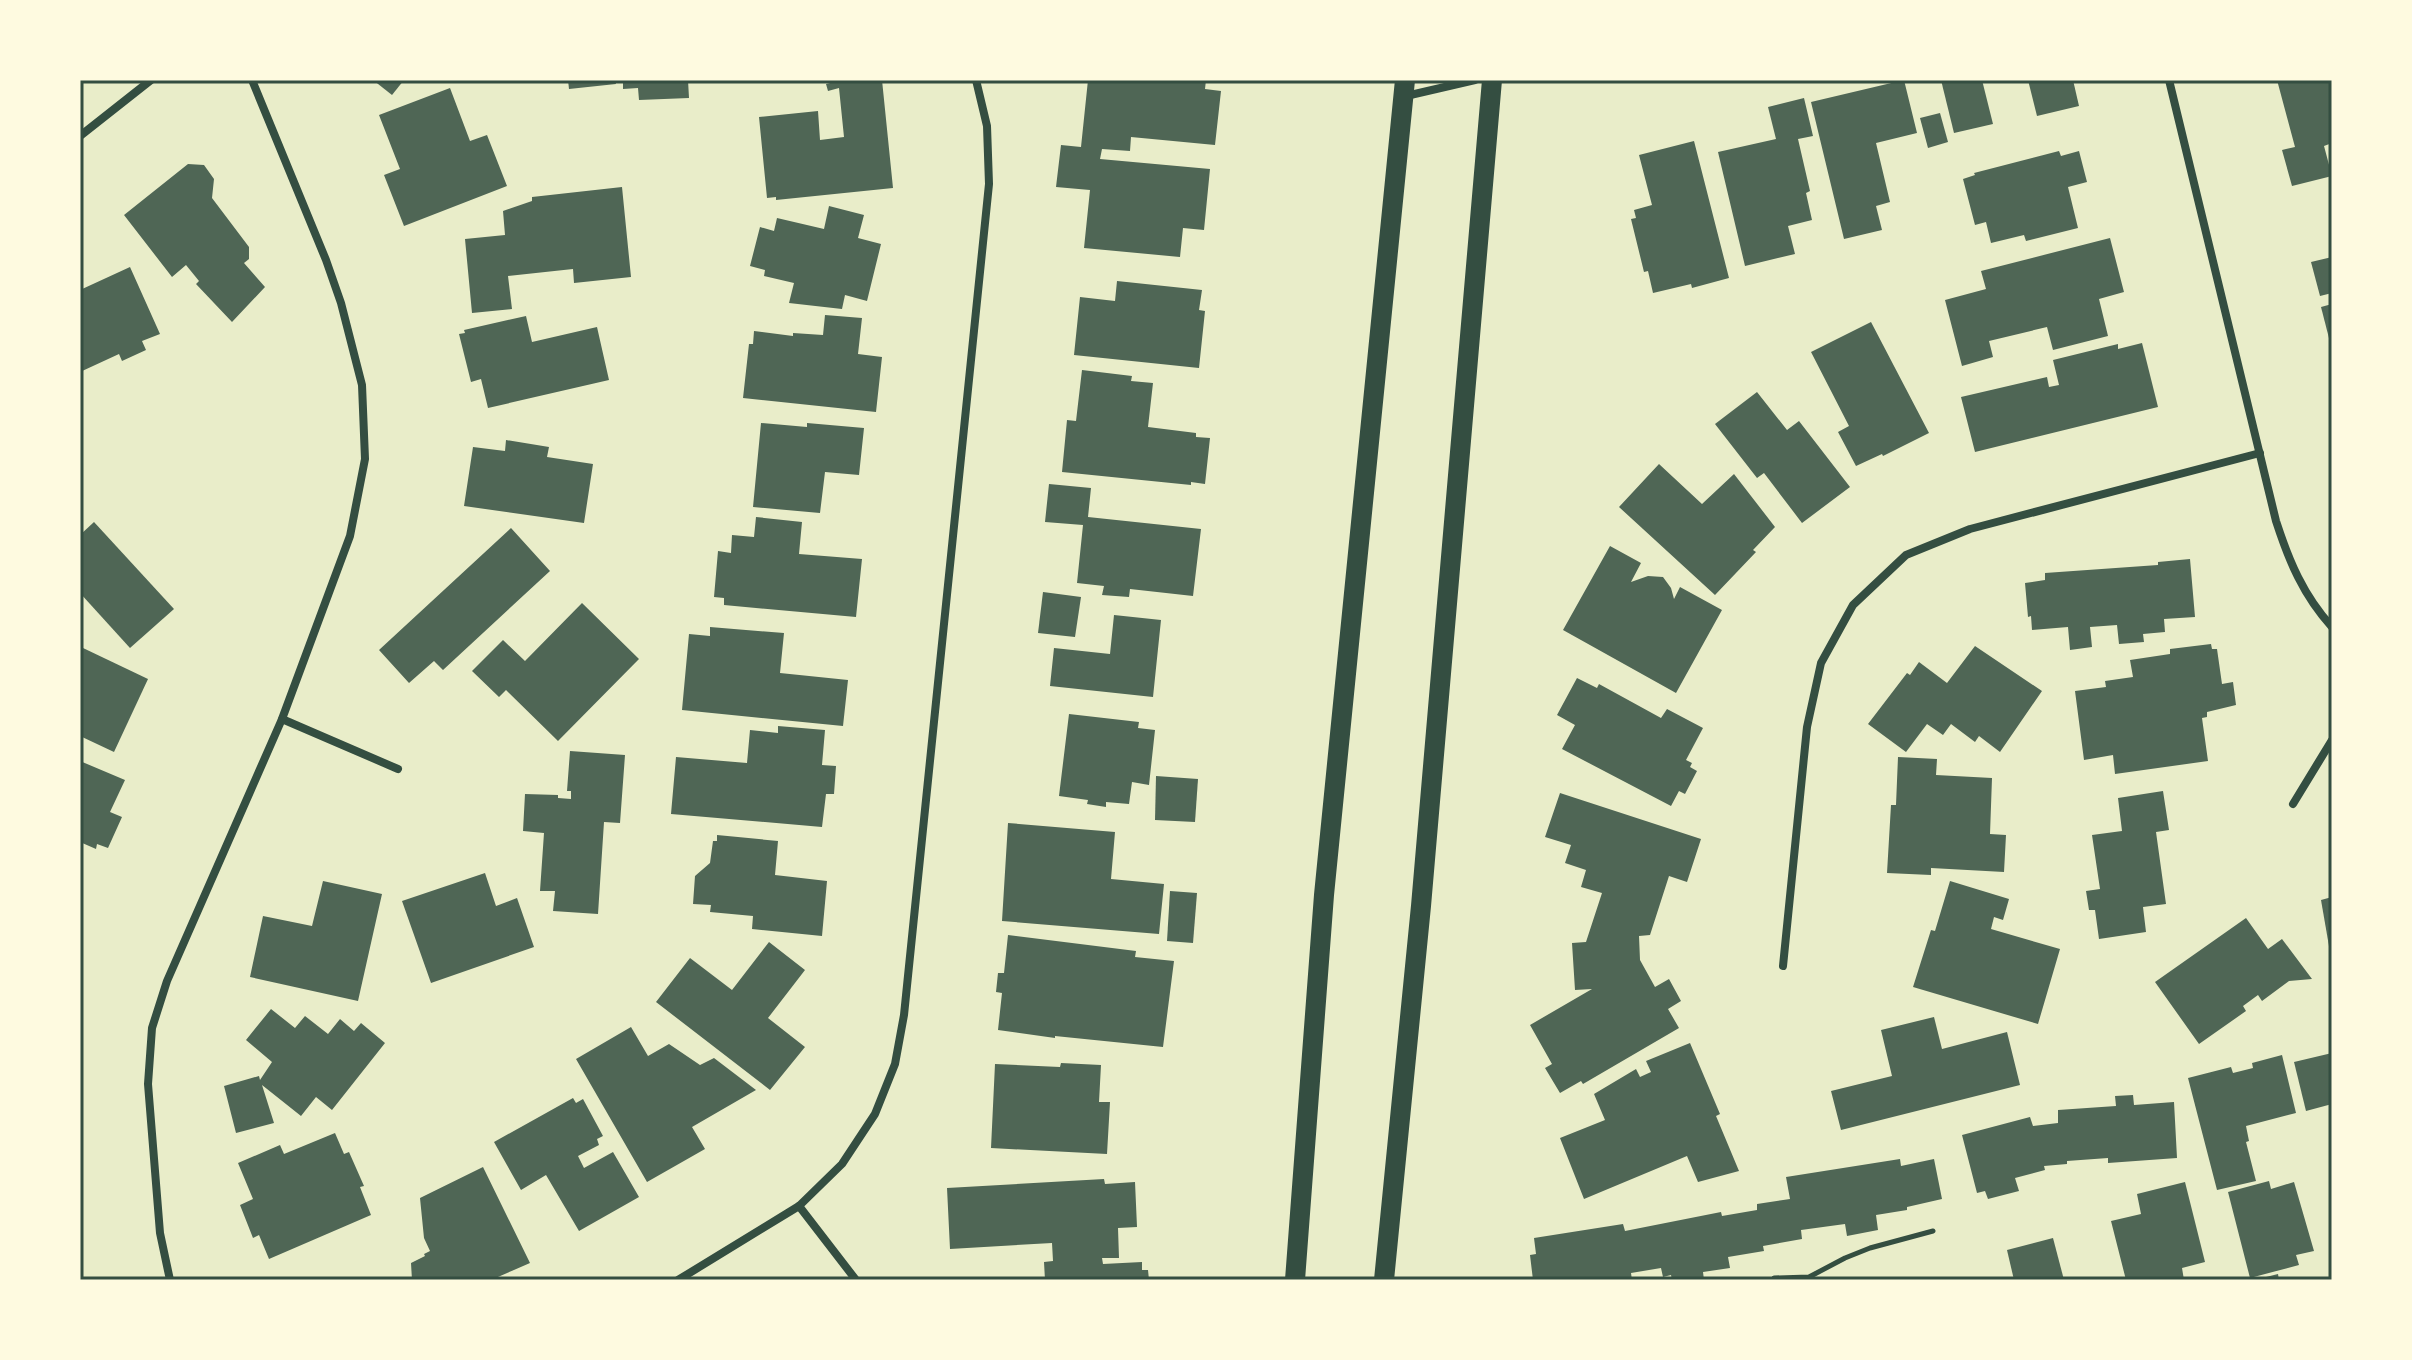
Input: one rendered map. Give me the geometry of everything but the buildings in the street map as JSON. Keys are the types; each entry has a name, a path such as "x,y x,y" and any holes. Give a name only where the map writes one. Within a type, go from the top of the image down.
{"main road":[{"path":"1384,1280 1421,906 1492,80"},
{"path":"1295,1280 1324,895 1404,88"}],"street":[{"path":"80,136 151,80"},
{"path":"170,1280 160,1233 149,1099 152,1028 167,981 282,719 350,536 365,459 362,385 341,303 252,80"},
{"path":"678,1280 799,1206 842,1164 875,1114 895,1064 904,1015 989,184 987,126 976,80"},
{"path":"1404,88 1475,80"},
{"path":"2169,80 2276,521 2290,564 2313,606 2332,627"},
{"path":"1783,966 1807,727 1821,663 1853,605 1906,555 1970,529 2260,453"},
{"path":"282,719 398,769"},
{"path":"2293,804 2332,740"},
{"path":"799,1206 856,1280"}],"path":[{"path":"1774,1278 1809,1277 1870,1248 1933,1231"}]}
